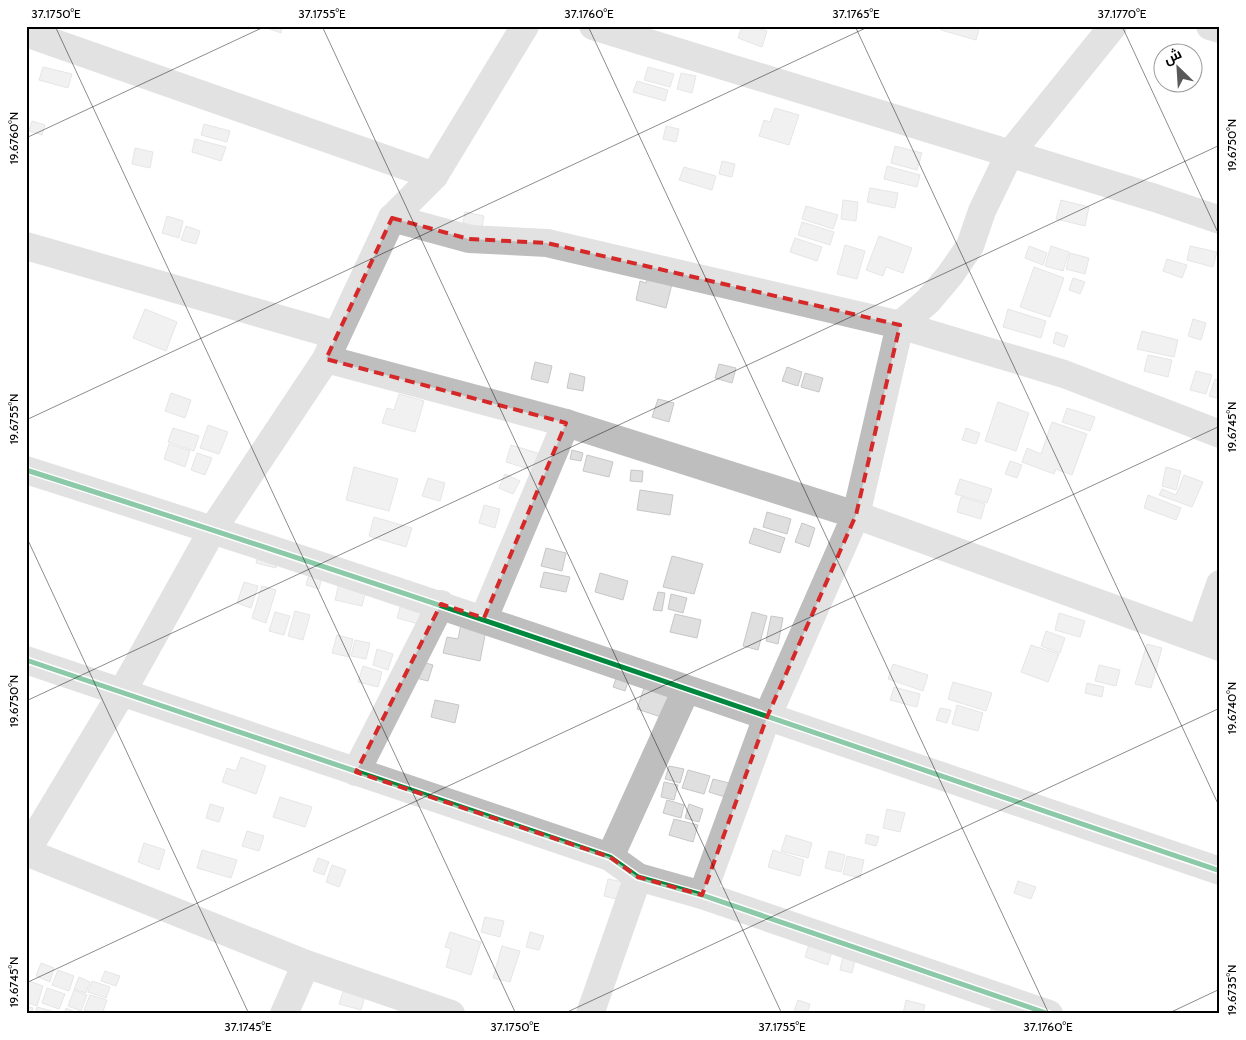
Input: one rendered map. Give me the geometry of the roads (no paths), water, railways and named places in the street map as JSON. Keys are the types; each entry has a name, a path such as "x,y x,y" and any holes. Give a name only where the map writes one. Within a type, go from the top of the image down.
{"street":[{"path":"451,1014 306,964 26,852 121,694 213,529 330,347 392,218 434,176 525,26"},
{"path":"593,26 1220,220"},
{"path":"702,895 767,717 856,515 900,325 928,301 950,275 970,246 982,211 1009,155 1113,26"},
{"path":"1210,26 1220,29"},
{"path":"26,33 434,176"},
{"path":"392,218 468,239 547,243 900,325 1064,374 1220,434"},
{"path":"26,246 330,347 856,515 1210,643 1220,584"},
{"path":"484,618 566,422"},
{"path":"26,470 484,618 686,690 1220,871"},
{"path":"356,772 441,604"},
{"path":"26,660 121,694 610,857 638,877 702,895 1049,1014"},
{"path":"610,857 686,690"},
{"path":"590,1014 638,877"},
{"path":"284,1014 306,964"}]}
